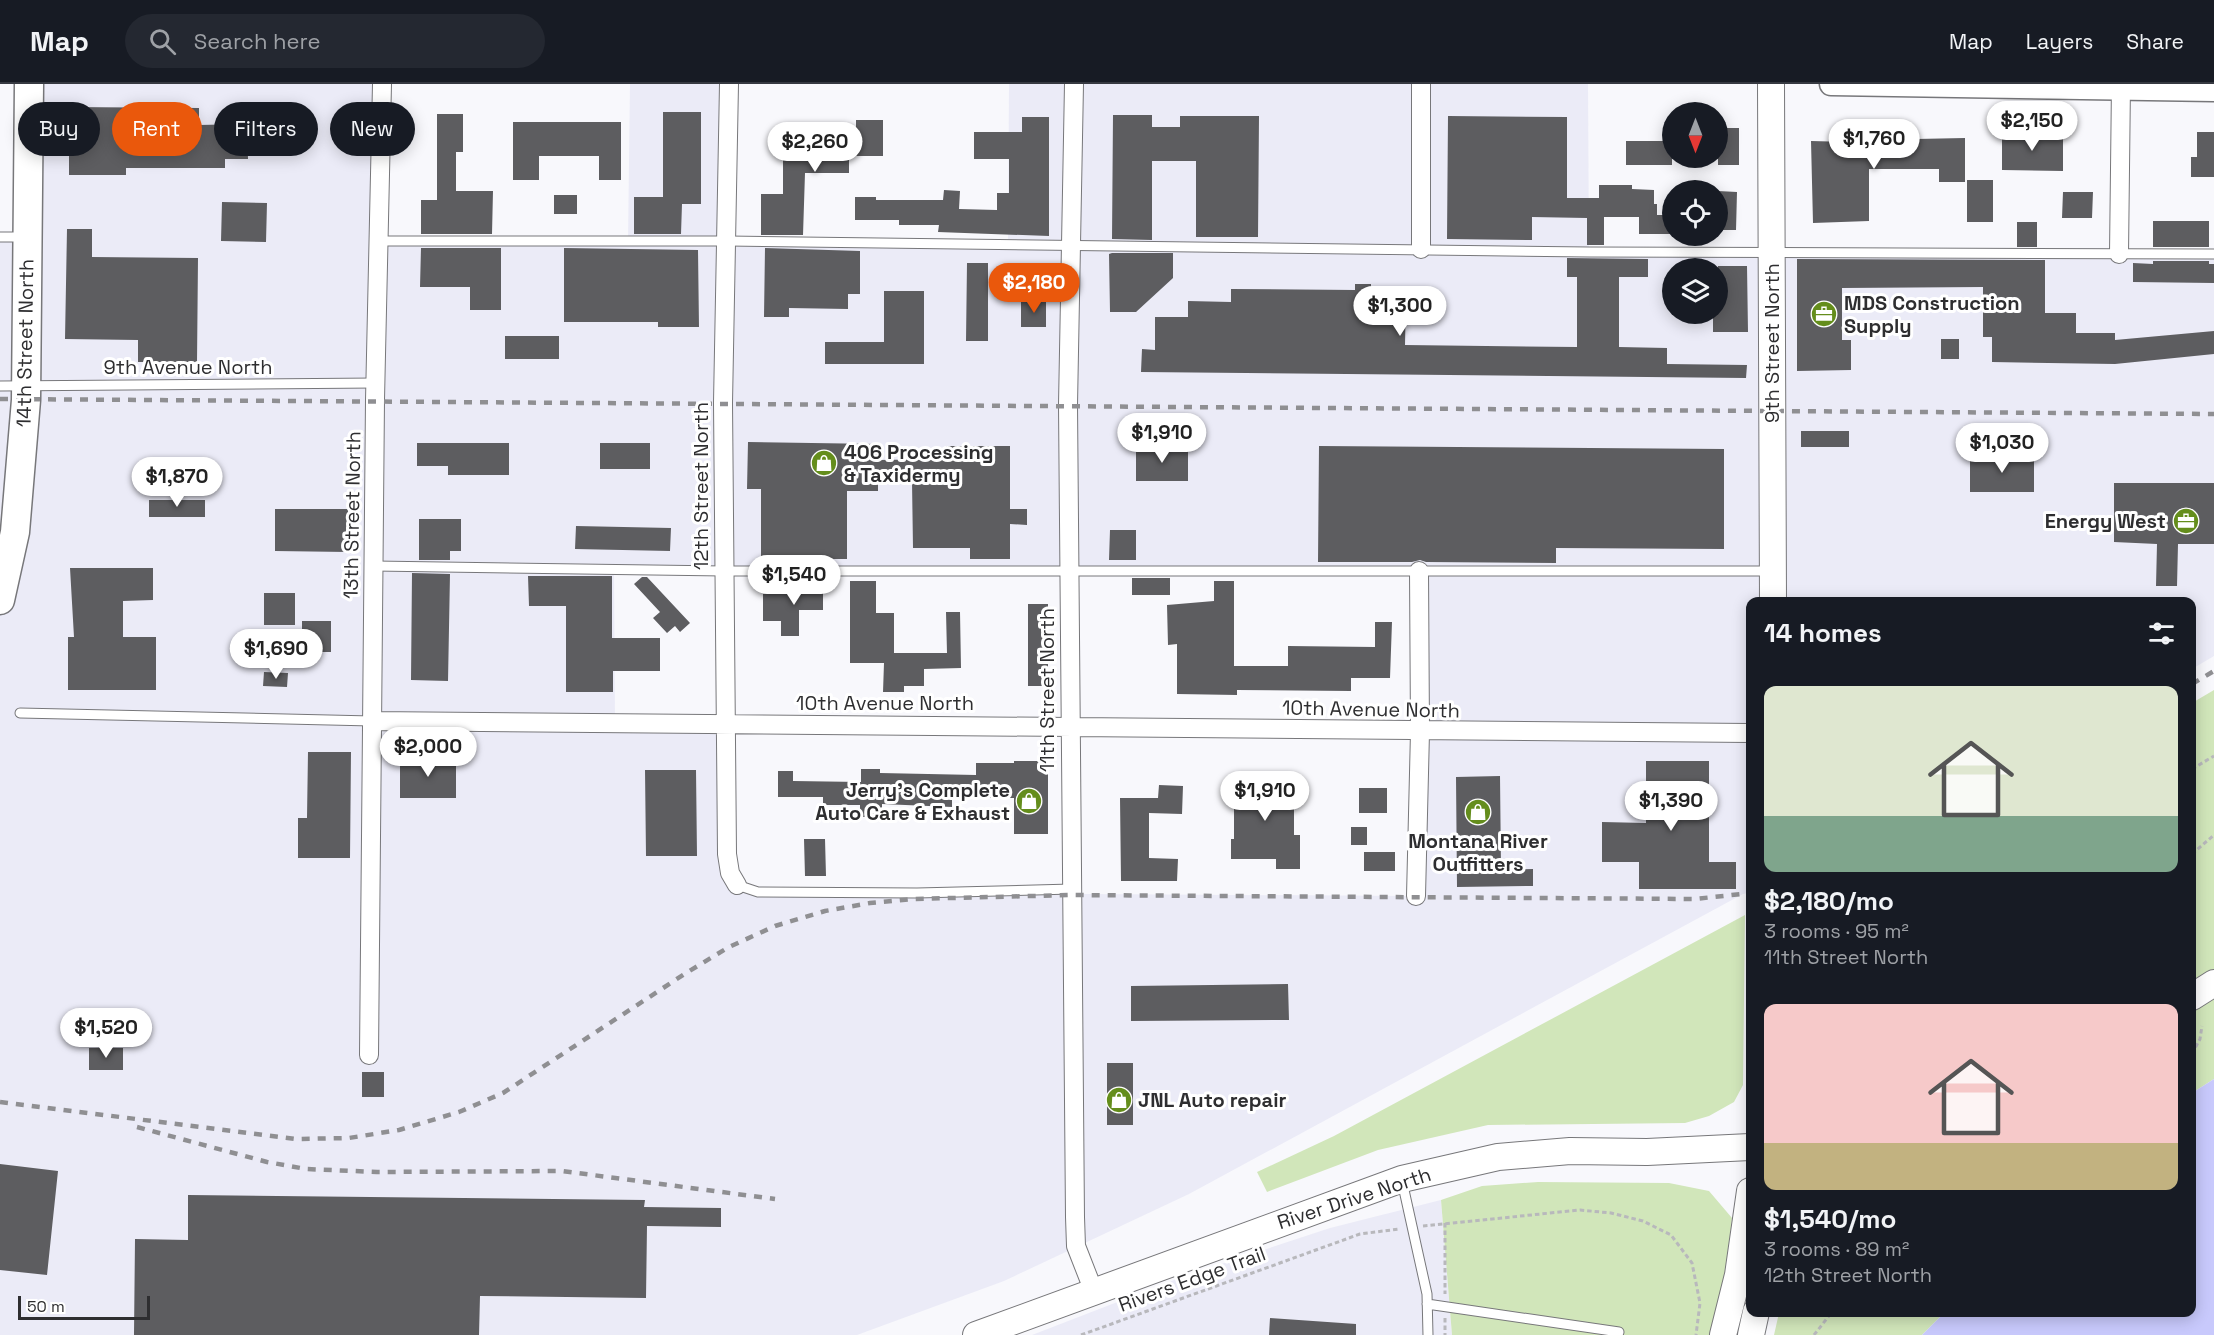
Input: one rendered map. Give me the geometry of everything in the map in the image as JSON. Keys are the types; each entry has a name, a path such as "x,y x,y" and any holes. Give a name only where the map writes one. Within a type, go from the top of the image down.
{"main road":[{"name":"14th Street North","path":"0,600 15,532 14,237 29,84"},
{"name":"9th Street North","path":"1771,84 1773,597"},
{"path":"2196,994 2214,983"},
{"name":"River Drive North","path":"976,1335 1402,1179 1498,1157 1570,1151 1647,1152 1746,1147"},
{"path":"1723,1335 1738,1275 1746,1219"},
{"path":"1751,1335 1755,1317"}],"street":[{"name":"13th Street North","path":"369,1055 376,383 382,84"},
{"name":"12th Street North","path":"729,84 728,241 723,403 725,724 727,854 730,873 738,885"},
{"name":"11th Street North","path":"1074,84 1068,405 1076,1246 1094,1292"},
{"path":"1422,84 1422,249"},
{"path":"1831,84 2214,90"},
{"path":"2119,254 2121,87"},
{"path":"1416,897 1420,732 1419,570"},
{"name":"10th Avenue North","path":"372,721 1420,732 1746,733"}],"lane":[{"path":"379,241 728,241 1422,249 2214,254"},
{"name":"9th Avenue North","path":"13,386 376,383"},
{"path":"374,566 724,571 1773,570"},
{"name":"10th Avenue North","path":"20,713 372,721"},
{"path":"738,885 758,892 917,893 1072,889"},
{"path":"1402,1179 1427,1304 1428,1335"},
{"path":"1427,1304 1619,1332 1618,1335"}],"path":[{"path":"2196,767 2214,756"},
{"path":"2196,851 2214,835"},
{"path":"2196,1046 2202,1026"},
{"path":"1438,1224 1580,1210 1611,1213 1643,1221 1671,1235 1692,1263 1700,1303 1696,1335"},
{"path":"1445,1223 1445,1335"},
{"name":"Rivers Edge Trail","path":"1081,1335 1360,1234 1382,1231"},
{"path":"1814,1335 1828,1317"}],"shaded area":[{"path":"29,84 382,84 382,102 330,102 330,156 381,156 379,241 628,242 630,84 729,84 728,241 1008,244 1009,84 1588,84 1589,252 2214,254 2214,656 2196,667 2196,597 1746,597 1746,894 1189,1194 1004,1281 857,1335 0,1335 0,237 27,237 28,156 100,156 100,102 29,102","holes":["614,570 1419,571 1415,896 758,892 730,873 725,725 615,723"]},
{"path":"1441,1200 1452,1335 1032,1335 1182,1277 1330,1228"}],"green space":[{"path":"2214,690 2214,1079 2196,1090 2196,701"},
{"path":"1745,915 1743,1085 1734,1102 1709,1116 1685,1123 1488,1125 1378,1150 1267,1192 1257,1172 1334,1136"},
{"path":"1538,1182 1669,1183 1709,1191 1732,1218 1728,1259 1711,1335 1452,1335 1441,1200 1482,1186"},
{"path":"1778,1317 1940,1317 1922,1335 1774,1335"}],"water":[{"path":"2214,1079 2214,1335 1922,1335 1940,1317 2196,1317 2196,1090"}],"building":[{"path":"100,107 112,107 112,156 202,156 202,125 214,125 214,156 248,156 248,159 225,159 225,168 126,168 126,175 69,175 69,156 100,156"},
{"path":"663,112 701,112 701,204 682,204 681,234 634,234 634,197 663,197"},
{"path":"437,114 463,114 463,152 456,152 456,191 493,191 492,234 421,234 421,200 437,200"},
{"path":"1113,115 1152,115 1152,127 1180,127 1180,116 1259,116 1258,237 1196,237 1196,161 1152,161 1152,240 1112,239"},
{"path":"1448,116 1567,117 1567,198 1599,198 1599,185 1632,185 1632,189 1654,190 1657,215 1662,215 1662,234 1639,234 1639,217 1604,217 1604,245 1587,245 1587,218 1532,217 1532,240 1447,239"},
{"path":"1022,117 1049,117 1049,236 938,232 939,225 899,225 899,220 855,220 855,197 876,197 876,200 943,200 944,190 960,191 959,209 997,210 997,193 1009,193 1009,159 974,159 974,132 1022,132"},
{"path":"856,120 883,120 883,156 849,156 849,173 805,173 803,235 761,235 761,194 783,194 783,155 790,155 792,136 856,136"},
{"path":"513,122 621,122 621,180 599,180 599,156 539,156 539,180 513,180"},
{"path":"1728,128 1739,128 1739,165 1728,165"},
{"path":"1888,132 1916,132 1916,139 1965,138 1965,182 1939,182 1939,169 1869,169 1869,221 1813,223 1811,141 1888,143"},
{"path":"2197,132 2214,132 2214,177 2191,177 2191,157 2197,157"},
{"path":"2002,134 2063,135 2063,171 2002,170"},
{"path":"1626,141 1662,141 1662,165 1626,165"},
{"path":"1967,180 1993,180 1993,222 1967,222"},
{"path":"1728,192 1737,192 1736,230 1728,230"},
{"path":"2063,192 2093,192 2092,218 2062,218"},
{"path":"554,195 577,195 577,214 554,214"},
{"path":"222,202 267,203 266,242 221,241"},
{"path":"2153,221 2209,221 2209,247 2153,247"},
{"path":"2017,222 2037,222 2037,247 2017,247"},
{"path":"67,229 92,229 92,257 198,258 197,362 138,362 138,340 65,339"},
{"path":"421,248 501,248 501,310 470,310 470,287 420,287"},
{"path":"564,248 698,250 699,327 658,327 658,322 564,322"},
{"path":"765,248 860,251 860,294 848,294 848,309 789,308 789,317 764,317"},
{"path":"1173,253 1173,278 1136,312 1110,312 1109,254"},
{"path":"1567,258 1648,259 1648,277 1619,277 1619,347 1667,348 1667,364 1747,365 1746,378 1141,372 1142,349 1155,350 1155,317 1188,317 1188,301 1231,302 1231,289 1355,290 1355,284 1371,284 1371,291 1406,292 1405,345 1577,347 1577,277 1567,277"},
{"path":"1797,259 2045,260 2045,313 2076,313 2076,333 2115,333 2115,340 2214,331 2214,354 2115,364 1992,362 1992,337 1983,337 1983,287 1842,288 1842,340 1851,340 1851,370 1797,371"},
{"path":"2153,261 2209,261 2209,264 2214,264 2214,283 2133,282 2133,263 2153,264"},
{"path":"967,263 988,263 988,341 966,341"},
{"path":"1728,266 1747,266 1748,332 1713,332 1713,324 1728,324"},
{"path":"884,291 924,291 924,364 825,364 825,342 884,342"},
{"path":"1021,300 1046,300 1046,327 1021,327"},
{"path":"505,336 559,336 559,359 505,359"},
{"path":"1941,339 1959,339 1959,359 1941,359"},
{"path":"1801,431 1849,431 1849,447 1801,447"},
{"path":"748,442 878,444 878,460 946,459 946,446 1010,446 1010,509 1027,509 1027,525 1010,524 1010,559 970,559 970,548 913,548 912,481 878,481 878,491 847,491 847,559 823,559 823,564 802,564 802,558 761,558 761,489 747,489"},
{"path":"417,443 509,443 509,475 448,475 448,466 417,466"},
{"path":"600,443 650,443 650,469 600,469"},
{"path":"1136,446 1188,446 1188,481 1136,481"},
{"path":"1319,446 1724,449 1724,549 1556,548 1556,563 1426,562 1420,560 1412,562 1318,562"},
{"path":"1970,457 2034,457 2034,492 1970,492"},
{"path":"2114,483 2214,483 2214,544 2178,544 2177,586 2156,586 2157,544 2114,542"},
{"path":"149,500 205,500 205,517 149,517"},
{"path":"275,509 348,509 348,552 275,551"},
{"path":"419,519 461,519 461,551 450,551 450,560 419,560"},
{"path":"576,526 671,528 670,551 575,549"},
{"path":"1110,530 1136,530 1136,560 1109,560"},
{"path":"70,568 153,568 153,600 123,601 123,637 156,637 156,690 68,690 68,637 74,637"},
{"path":"412,573 450,574 448,681 411,680"},
{"path":"528,576 612,576 612,638 660,638 660,671 613,671 613,692 566,692 566,606 529,606"},
{"path":"642,577 647,577 690,623 680,632 675,626 667,633 653,618 660,612 634,584"},
{"path":"802,578 823,578 823,610 799,610 799,636 781,636 781,621 763,621 763,594 802,594"},
{"path":"1132,578 1170,578 1170,595 1132,595"},
{"path":"850,581 876,581 876,613 894,613 894,653 947,653 946,612 960,612 961,668 924,669 924,686 904,686 904,692 883,692 884,663 850,663"},
{"path":"1214,581 1234,581 1234,666 1288,666 1288,646 1375,647 1375,622 1392,622 1390,678 1351,678 1351,691 1237,690 1237,695 1177,694 1177,644 1168,645 1167,605 1214,601"},
{"path":"264,593 295,593 295,625 264,625"},
{"path":"1028,604 1048,604 1048,686 1028,686"},
{"path":"302,621 331,621 331,652 302,652"},
{"path":"264,672 288,673 287,687 263,686"},
{"path":"308,752 351,752 350,858 298,858 298,818 307,818"},
{"path":"400,757 456,757 456,798 400,798"},
{"path":"1014,761 1048,761 1048,834 1014,834 1014,798 952,798 952,807 882,804 882,817 860,817 860,805 823,805 823,797 778,797 778,771 793,771 793,781 861,782 861,769 880,769 880,773 976,775 976,763 1014,763"},
{"path":"1646,761 1709,761 1709,862 1736,862 1736,889 1639,889 1639,862 1602,862 1602,822 1646,823"},
{"path":"645,770 696,770 697,856 646,856"},
{"path":"1234,773 1254,773 1254,781 1294,781 1294,835 1300,835 1300,869 1276,869 1276,859 1231,859 1231,839 1234,839"},
{"path":"1500,776 1501,870 1533,869 1533,886 1457,887 1456,777"},
{"path":"1159,785 1183,786 1182,814 1149,813 1149,858 1178,859 1177,881 1121,881 1120,798 1158,798"},
{"path":"1359,788 1387,788 1387,813 1359,813"},
{"path":"1351,827 1367,827 1367,845 1351,845"},
{"path":"804,839 825,839 826,876 805,876"},
{"path":"1364,852 1395,852 1395,871 1364,871"},
{"path":"1288,984 1289,1020 1131,1021 1131,986"},
{"path":"89,1048 123,1048 123,1070 89,1070"},
{"path":"1107,1063 1133,1063 1133,1125 1107,1125"},
{"path":"362,1072 384,1072 384,1097 362,1097"},
{"path":"0,1164 58,1171 47,1275 0,1270"},
{"path":"188,1195 645,1200 644,1207 721,1208 721,1227 647,1226 646,1298 480,1296 479,1335 134,1335 135,1239 188,1240"},
{"path":"1270,1318 1356,1324 1356,1335 1269,1335"}],"railway":[{"path":"0,399 2214,414"},
{"path":"2196,682 2214,671"},
{"path":"0,1102 296,1139 349,1138 399,1130 459,1112 503,1093 729,947 775,926 825,911 870,903 912,899 1072,895 1695,899 1746,893"},
{"path":"137,1127 267,1162 306,1169 377,1172 562,1171 775,1199"}],"place":[{"name":"MDS Construction Supply","path":"1824,314"},
{"name":"406 Processing & Taxidermy","path":"824,463"},
{"name":"Energy West","path":"2186,521"},
{"name":"Jerry's Complete Auto Care & Exhaust","path":"1029,801"},
{"name":"Montana River Outfitters","path":"1478,812"},
{"name":"JNL Auto repair","path":"1119,1100"}]}
